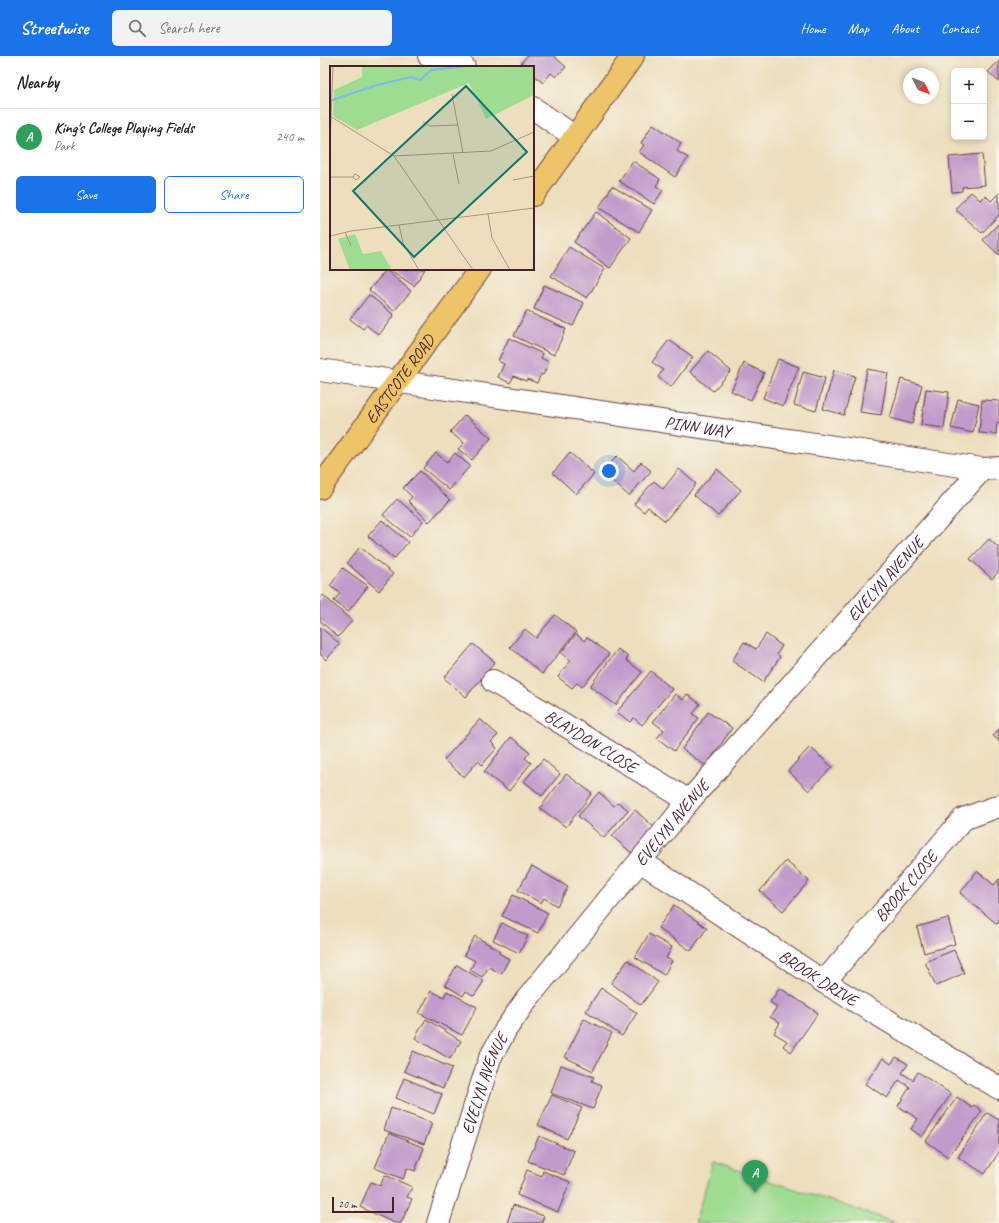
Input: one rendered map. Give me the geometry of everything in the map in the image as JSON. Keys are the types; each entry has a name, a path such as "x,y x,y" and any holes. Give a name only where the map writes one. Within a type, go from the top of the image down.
{"main road":[{"path":"534,194 633,56"},
{"name":"EASTCOTE ROAD","path":"320,488 479,270"}],"street":[{"path":"429,56 461,66"},
{"path":"534,109 575,136"},
{"name":"PINN WAY","path":"320,370 990,468"},
{"name":"EVELYN AVENUE","path":"438,1223 490,1058 506,1028 527,999 689,801 990,468"},
{"name":"BLAYDON CLOSE","path":"493,681 689,801"},
{"name":"BROOK CLOSE","path":"824,982 963,819 999,806"},
{"name":"BROOK DRIVE","path":"640,862 824,982 999,1088"}],"green space":[{"path":"713,1162 898,1223 695,1223"}],"building":[{"path":"527,56 554,56 566,67 556,77 551,73 543,83 534,75 534,66 524,66 521,63"},
{"path":"999,61 999,82 988,72"},
{"path":"653,124 681,143 677,151 688,158 675,177 639,152 644,145 641,143"},
{"path":"982,154 985,185 962,187 962,191 952,192 949,157"},
{"path":"633,161 660,179 656,186 663,190 654,204 619,181"},
{"path":"612,186 652,210 639,232 599,208"},
{"path":"971,192 980,200 985,195 991,201 999,193 999,215 982,233 955,209"},
{"path":"596,212 631,238 610,268 574,242"},
{"path":"999,223 999,255 983,240"},
{"path":"569,247 605,269 587,298 551,276"},
{"path":"386,270 411,291 394,311 369,290"},
{"path":"390,270 424,270 414,286"},
{"path":"544,285 584,303 573,326 534,309"},
{"path":"369,295 394,315 379,335 366,325 363,329 350,319"},
{"path":"526,311 566,329 554,355 514,336"},
{"path":"509,338 543,354 541,358 549,362 543,375 541,374 537,383 527,379 526,381 514,376 510,383 498,377 504,364 498,361"},
{"path":"669,340 693,357 671,387 658,377 663,370 652,362"},
{"path":"708,351 731,371 713,391 690,372"},
{"path":"778,359 799,367 783,406 763,398"},
{"path":"744,363 764,373 751,400 731,391"},
{"path":"867,369 888,373 881,415 860,412"},
{"path":"834,370 855,376 844,415 823,409"},
{"path":"803,372 825,378 816,411 794,405"},
{"path":"901,379 922,385 912,424 890,418"},
{"path":"926,389 949,392 944,428 921,425"},
{"path":"958,399 979,404 973,433 951,428"},
{"path":"982,400 999,401 999,423 997,423 996,434 979,433"},
{"path":"465,415 491,438 472,460 458,449 464,443 450,432"},
{"path":"436,453 447,462 455,453 470,466 449,490 423,468"},
{"path":"570,453 594,474 576,494 553,473"},
{"path":"617,456 634,471 641,462 651,471 629,496 602,472"},
{"path":"679,469 696,484 665,521 648,507 644,512 634,504 654,481 663,489"},
{"path":"717,469 741,490 718,516 694,495"},
{"path":"420,471 450,500 429,522 408,501 412,497 403,488"},
{"path":"397,499 423,521 410,537 383,515"},
{"path":"382,520 408,542 394,559 368,536"},
{"path":"989,539 999,548 999,571 992,579 970,559"},
{"path":"360,547 393,574 379,591 347,563"},
{"path":"343,568 368,586 348,612 334,601 340,593 330,586"},
{"path":"323,595 352,621 338,637 320,621 320,599"},
{"path":"555,615 576,632 542,674 510,647 525,629 536,638"},
{"path":"320,627 340,644 326,660 320,654"},
{"path":"576,634 584,641 587,637 609,654 582,687 577,683 572,688 558,677 571,660 561,653"},
{"path":"766,634 782,646 777,654 780,657 763,682 732,661 744,642 756,649"},
{"path":"473,644 495,662 466,697 444,678"},
{"path":"618,649 628,657 626,660 642,672 616,705 590,686"},
{"path":"651,671 672,689 642,725 634,718 630,722 617,712"},
{"path":"675,694 683,700 687,694 700,704 693,714 699,718 674,751 657,738 664,730 653,722"},
{"path":"708,712 732,728 706,766 682,749"},
{"path":"480,719 498,735 491,742 497,748 482,765 478,761 464,777 444,760"},
{"path":"999,729 999,741 993,736"},
{"path":"511,737 530,752 525,758 531,763 509,791 484,772"},
{"path":"810,747 832,767 809,791 788,771"},
{"path":"543,759 560,774 542,796 524,781"},
{"path":"566,774 592,793 566,827 540,808"},
{"path":"599,792 614,806 618,802 628,810 604,838 578,816"},
{"path":"635,810 655,828 633,854 612,836"},
{"path":"786,861 809,881 783,911 760,891"},
{"path":"532,866 568,887 557,906 544,898 541,903 518,890"},
{"path":"977,871 994,885 999,879 999,922 997,924 960,893"},
{"path":"513,895 548,913 538,933 502,916"},
{"path":"674,905 707,928 691,951 658,928"},
{"path":"948,918 955,944 924,953 917,927"},
{"path":"502,923 528,936 519,953 493,940"},
{"path":"649,934 672,947 666,958 672,961 664,975 635,957"},
{"path":"475,936 500,951 499,953 509,959 501,974 489,967 482,977 470,970 475,961 464,955"},
{"path":"954,950 964,973 936,986 925,962"},
{"path":"628,960 658,982 641,1005 611,983"},
{"path":"457,965 484,981 474,996 466,991 463,996 445,985"},
{"path":"601,988 637,1013 622,1036 586,1011"},
{"path":"780,988 818,1013 791,1052 783,1046 787,1041 774,1033 780,1023 770,1017 777,1007 770,1002"},
{"path":"431,991 444,997 447,991 477,1007 462,1035 419,1013"},
{"path":"426,1019 461,1041 450,1059 415,1038"},
{"path":"584,1019 612,1033 593,1071 565,1057"},
{"path":"413,1051 452,1068 443,1088 404,1071"},
{"path":"896,1057 908,1064 902,1073 913,1080 918,1072 951,1094 922,1137 911,1129 918,1119 898,1106 910,1087 899,1080 887,1098 865,1084 883,1058 891,1064"},
{"path":"561,1065 594,1077 592,1081 602,1085 593,1109 551,1093"},
{"path":"404,1078 442,1094 434,1114 396,1098"},
{"path":"552,1095 582,1108 567,1139 538,1125"},
{"path":"957,1097 972,1108 974,1105 982,1111 948,1157 926,1141"},
{"path":"391,1108 432,1123 424,1144 384,1130"},
{"path":"987,1113 999,1120 999,1152 985,1174 958,1157"},
{"path":"389,1133 424,1148 415,1171 407,1168 403,1179 375,1168"},
{"path":"539,1136 574,1151 564,1175 528,1161"},
{"path":"527,1170 542,1176 543,1171 570,1182 558,1212 517,1195"},
{"path":"385,1175 412,1187 407,1197 412,1199 401,1223 394,1223 360,1207 371,1182 380,1186"},
{"path":"513,1205 544,1216 541,1223 507,1223"}],"place":[{"name":"King's College Playing Fields","path":"755,1193"}]}
